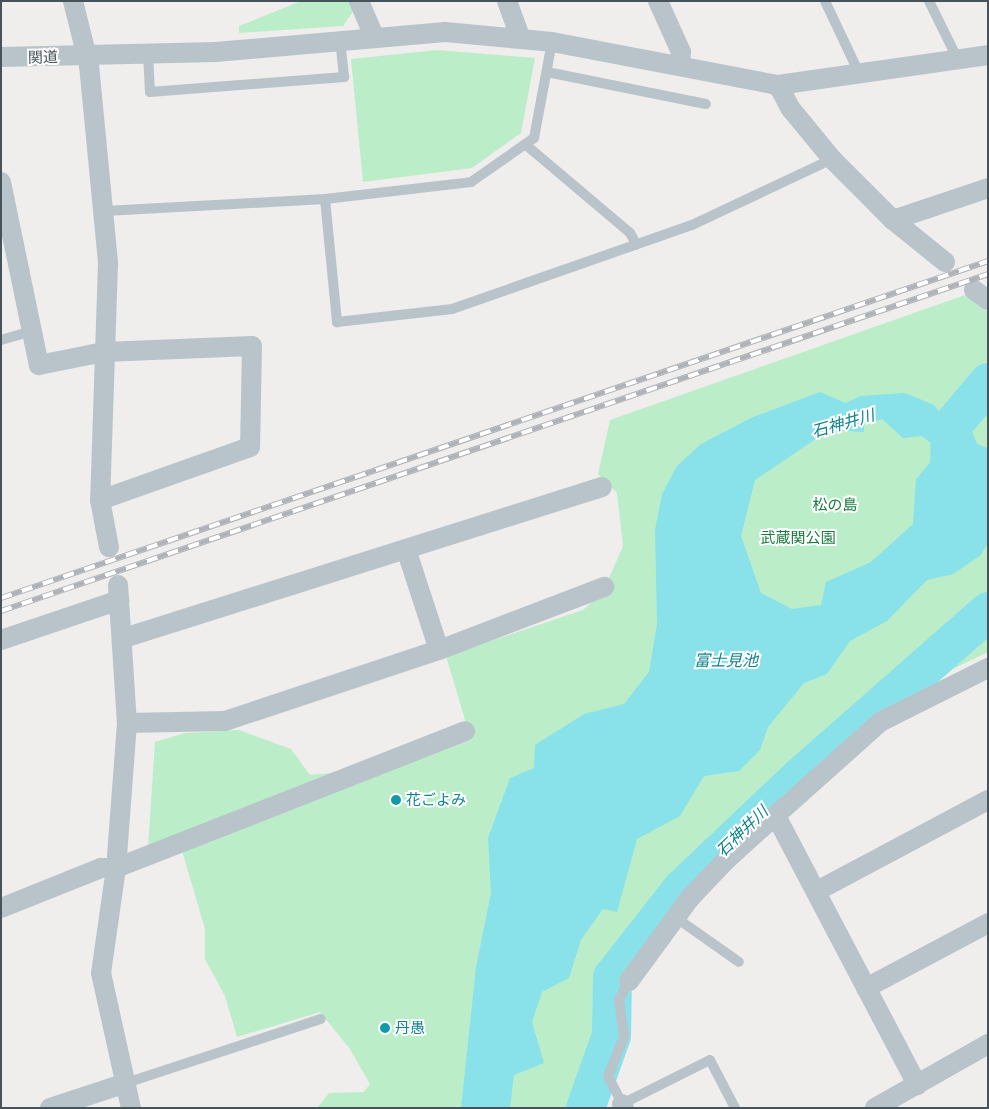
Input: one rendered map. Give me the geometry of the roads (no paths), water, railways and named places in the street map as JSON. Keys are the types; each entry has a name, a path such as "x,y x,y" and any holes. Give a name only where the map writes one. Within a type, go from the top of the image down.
{"street":[{"path":"73,1 84,56 105,211 108,263 100,500 109,547"},
{"path":"359,1 374,37"},
{"path":"507,1 520,37"},
{"path":"658,1 681,52 680,64"},
{"name":"関道","path":"1,57 148,54 444,32 520,37 552,42 680,64 778,85 861,76 988,55"},
{"path":"778,85 792,109 832,159 893,220 946,262"},
{"path":"1,182 39,365 104,352 252,346 250,447 100,500"},
{"path":"893,220 988,188"},
{"path":"124,638 602,487"},
{"path":"406,549 439,650"},
{"path":"127,723 225,721 439,650 604,587"},
{"path":"1,640 118,592 124,638 127,723 116,868 101,973 123,1084 131,1108"},
{"path":"629,981 676,917 727,859 880,722 988,668"},
{"path":"1,908 101,868 116,868 465,731"},
{"path":"816,891 988,800"},
{"path":"776,816 916,1085"},
{"path":"866,988 988,923"},
{"path":"875,1108 988,1044"},
{"path":"50,1108 123,1084"}],"lane":[{"path":"825,1 861,76"},
{"path":"929,1 958,60"},
{"path":"148,54 150,92 344,77 340,41"},
{"path":"105,211 325,199 471,182 534,138 552,42"},
{"path":"547,72 706,104"},
{"path":"526,145 630,232 636,244"},
{"path":"325,199 337,322 452,309 692,225 832,159"},
{"path":"1,340 32,331"},
{"path":"676,917 740,962"},
{"path":"629,981 619,1000 624,1037 608,1076 623,1106 710,1060 734,1108"},
{"path":"123,1084 321,1019"}],"water":[{"name":"富士見池","path":"820,392 846,403 860,396 905,393 934,405 944,418 969,423 977,444 988,448 988,543 981,555 953,574 927,580 887,621 850,641 827,674 804,683 768,727 760,750 739,771 704,776 680,816 637,839 617,912 603,909 581,940 569,978 542,992 532,1022 544,1063 514,1075 510,1108 461,1108 476,967 491,893 488,838 510,778 534,768 535,745 584,714 624,704 649,672 657,624 655,530 662,494 677,466 701,444 753,417","holes":["882,419 903,438 922,436 940,451 916,479 913,524 871,562 826,582 821,605 792,609 761,593 741,536 755,480 829,430 864,432 864,425"]}],"waterway":[{"name":"石神井川","path":"949,470 950,427 988,382"},
{"name":"石神井川","path":"585,1108 611,1035 612,977 681,889 798,778 988,611"}],"railway":[{"path":"1,598 988,261"},
{"path":"1,611 988,274"}],"place":[{"name":"花ごよみ","path":"396,800"},
{"name":"丹愚","path":"385,1028"}],"park label":[{"name":"松の島","path":"835,505"},
{"name":"武蔵関公園","path":"798,538"}]}
